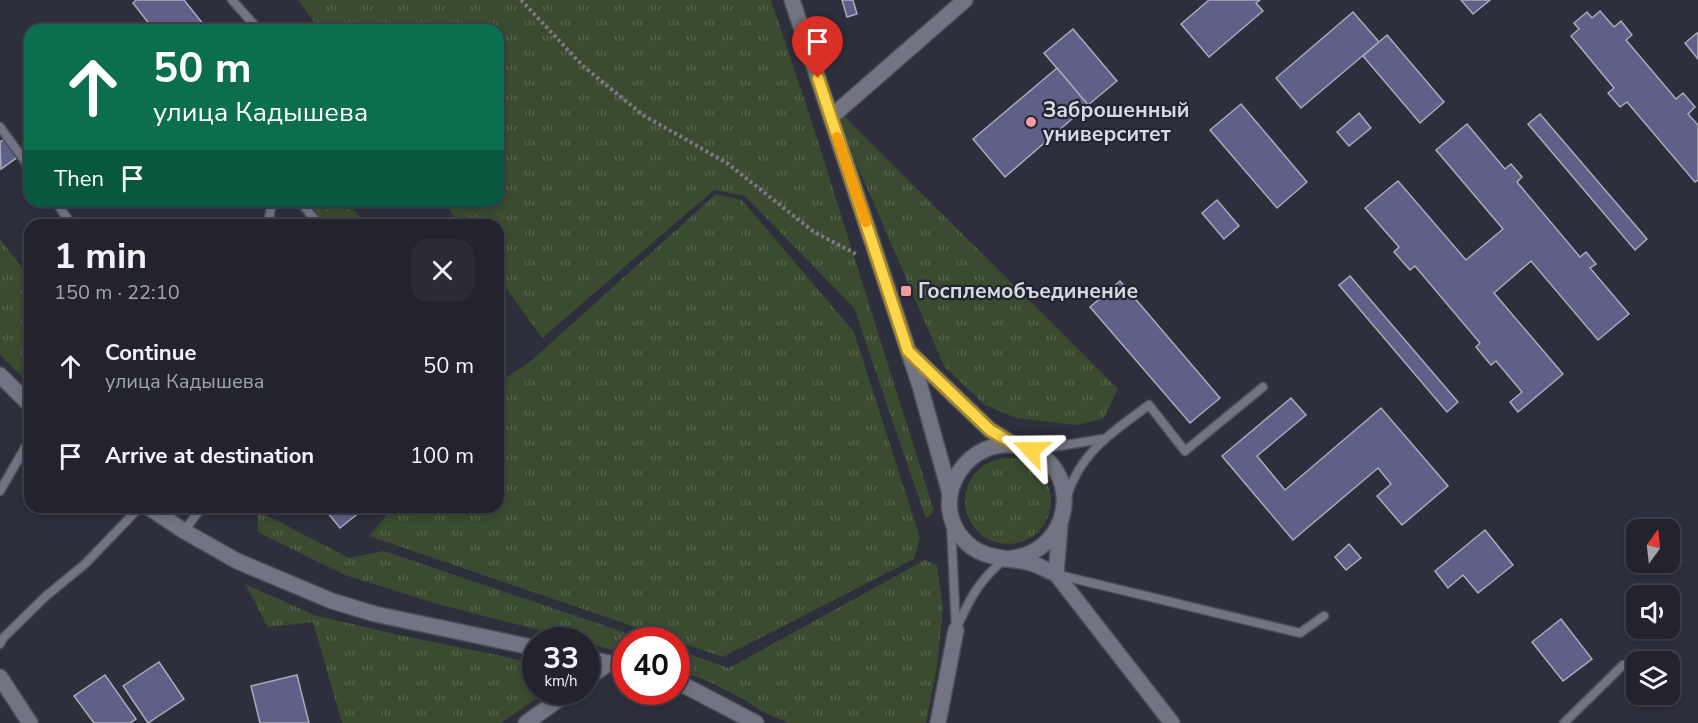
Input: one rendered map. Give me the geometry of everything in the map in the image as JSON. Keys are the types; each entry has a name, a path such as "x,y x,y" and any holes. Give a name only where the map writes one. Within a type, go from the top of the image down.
{"street":[{"path":"792,0 920,386 950,494 951,514 958,532 970,546 986,555 1028,562 1056,574 1172,723"},
{"path":"831,117 965,0"},
{"path":"908,351 990,430 1015,445 1031,450 1051,466 1060,481 1064,506 1060,523 1056,574"},
{"path":"0,375 24,399"},
{"path":"950,494 959,469 972,456 988,447 1015,445"},
{"path":"157,513 237,561 332,601 375,614 522,645"},
{"path":"1005,559 1022,557 1038,550 1051,538 1060,523"},
{"path":"938,723 956,630"},
{"path":"600,661 612,664"},
{"path":"600,669 609,663"},
{"path":"0,677 30,723"},
{"path":"690,688 756,723"},
{"path":"526,723 551,705"}],"lane":[{"path":"232,0 254,24"},
{"path":"0,127 24,160"},
{"path":"305,207 314,219"},
{"path":"1064,506 1072,482 1103,439 1149,405 1185,451 1263,387"},
{"path":"1015,445 1047,448 1103,439"},
{"path":"0,491 24,449"},
{"path":"0,644 3,638 46,596 85,564 134,513"},
{"path":"184,531 198,513"},
{"path":"951,514 956,630"},
{"path":"956,630 970,596 989,572 1005,559"},
{"path":"1056,574 1300,633 1324,616"},
{"path":"1564,723 1623,665"}],"path":[{"path":"521,0 583,66 643,115 727,163 814,232 880,266"}],"green space":[{"path":"298,0 771,0 810,116 934,511 926,519 854,308 745,196 714,190 542,338 504,285 504,219 456,219 447,207 504,207 504,24 316,24"},
{"path":"840,112 1118,389 1104,418 1077,425 1016,418 985,405 944,366 841,128"},
{"path":"716,194 742,200 854,332 920,538 914,559 723,657 690,646 690,627 635,627 369,536 389,513 504,513 504,379 531,361"},
{"path":"310,207 351,207 362,219 320,219"},
{"path":"0,239 24,270 24,378 0,355"},
{"path":"1008,458 1025,461 1039,470 1048,484 1051,501 1048,518 1039,532 1025,541 1008,544 991,541 977,532 968,518 965,501 968,484 977,470 991,461"},
{"path":"258,513 349,558 384,551 612,628 612,650 600,646 600,627 527,627 441,605 345,575 258,532"},
{"path":"925,560 937,565 943,607 937,667 926,723 788,723 710,682 690,674 690,654 729,668"},
{"path":"245,584 314,615 522,660 522,705 527,705 501,723 342,723 313,622 268,627"}],"building":[{"path":"136,0 184,0 203,24 149,24 133,3"},
{"path":"842,0 853,0 857,14 847,17"},
{"path":"1209,0 1260,0 1256,3 1263,11 1209,57 1181,24"},
{"path":"1461,0 1490,0 1473,14"},
{"path":"1600,11 1614,27 1621,21 1632,35 1626,40 1676,99 1683,93 1695,107 1688,114 1698,125 1698,180 1695,182 1627,102 1620,107 1608,93 1614,88 1571,36 1579,29 1574,23 1587,12 1592,18"},
{"path":"1353,12 1379,42 1301,108 1276,78"},
{"path":"1073,29 1117,81 1088,105 1044,53"},
{"path":"1698,34 1698,59 1685,43"},
{"path":"1387,35 1444,102 1420,123 1363,56"},
{"name":"Заброшенный университет","path":"1057,68 1088,105 1005,177 973,139"},
{"path":"1241,104 1307,182 1277,208 1210,130"},
{"path":"1359,113 1371,128 1349,146 1337,132"},
{"path":"1540,114 1647,239 1635,250 1528,124"},
{"path":"1467,124 1505,169 1511,164 1522,177 1517,182 1580,257 1586,252 1596,264 1590,268 1629,314 1598,340 1531,261 1494,293 1563,374 1518,412 1510,402 1522,392 1496,361 1491,365 1476,347 1480,343 1415,266 1410,270 1394,252 1399,247 1365,208 1398,181 1466,260 1503,229 1436,150"},
{"path":"6,138 19,156 1,169 0,142"},
{"path":"1217,200 1239,226 1224,239 1202,213"},
{"path":"1350,276 1458,402 1447,412 1339,285"},
{"path":"1120,281 1220,398 1190,423 1090,307"},
{"path":"1291,398 1306,415 1257,456 1285,490 1381,408 1448,486 1402,525 1377,496 1391,484 1378,468 1293,540 1222,456"},
{"path":"328,513 359,513 340,528"},
{"path":"1485,530 1513,565 1478,593 1463,575 1448,588 1435,571"},
{"path":"1349,544 1361,558 1346,570 1335,557"},
{"path":"1561,619 1592,659 1563,681 1532,642"},
{"path":"159,662 184,699 148,723 123,686"},
{"path":"105,675 136,719 130,723 94,723 74,696"},
{"path":"297,675 309,723 260,723 251,686"}],"slow traffic":[{"path":"837,137 866,222"}],"place":[{"name":"Заброшенный университет","path":"1031,122"},
{"name":"Госплемобъединение","path":"906,291"}],"route":[{"path":"818,78 908,351 990,430 1015,445 1031,450"}]}
